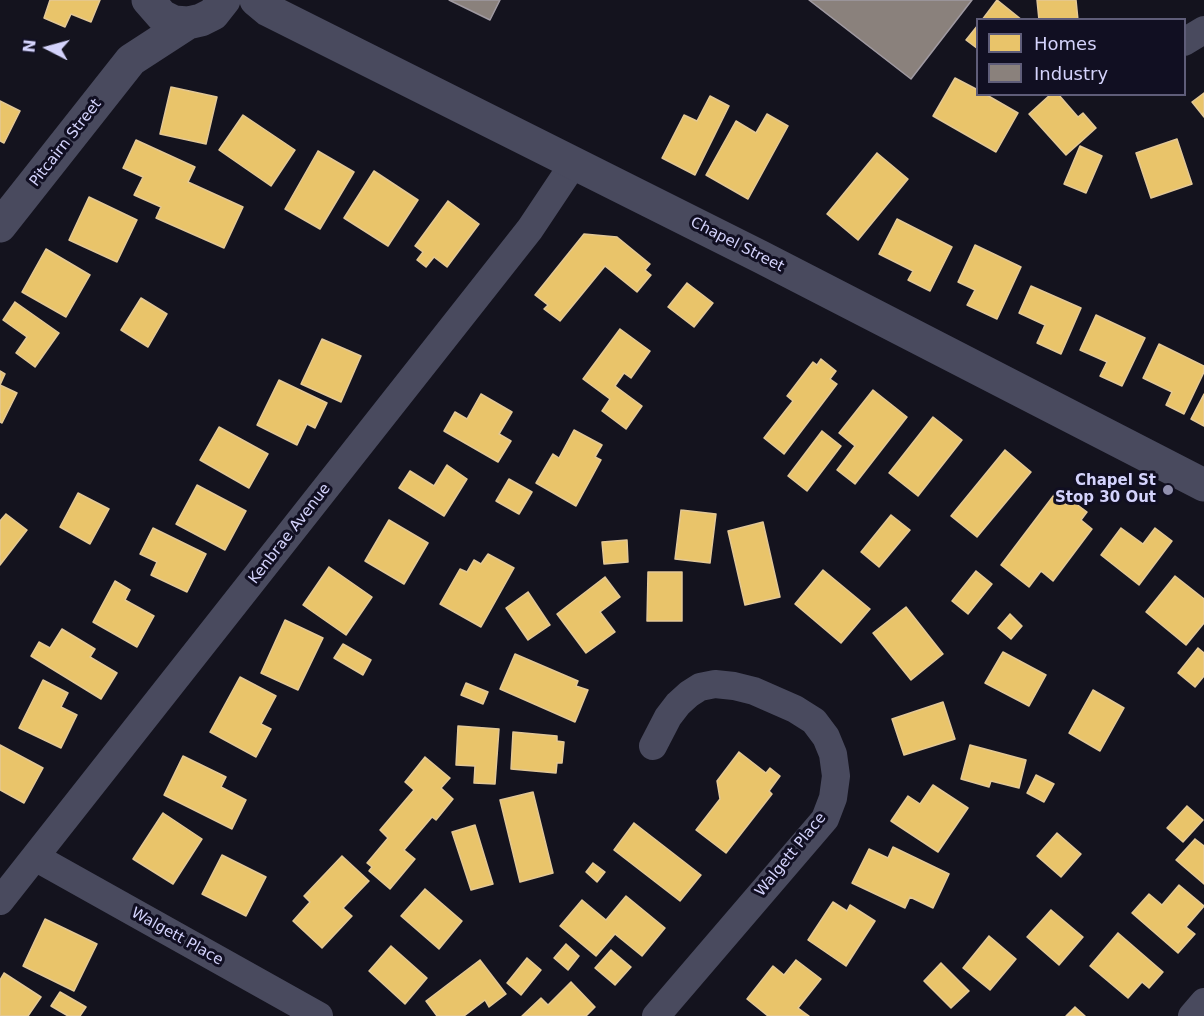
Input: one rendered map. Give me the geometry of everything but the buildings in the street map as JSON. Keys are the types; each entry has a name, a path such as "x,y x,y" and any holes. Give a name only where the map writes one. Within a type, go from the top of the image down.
{"street":[{"name":"Pitcairn Street","path":"131,60 144,0"},
{"path":"148,0 162,16 174,22 208,12"},
{"name":"Chapel Street","path":"208,12 262,5 1204,485"},
{"name":"Pitcairn Street","path":"0,226 131,60 208,12"},
{"path":"1186,41 1204,30"},
{"name":"Kenbrae Avenue","path":"0,901 530,229 574,163"},
{"name":"Walgett Place","path":"653,746 668,717 689,694 700,687 715,684 734,686 754,691 795,709 814,721 826,736 833,754 836,776 825,819 656,1016"},
{"name":"Walgett Place","path":"35,857 319,1016"},
{"path":"1192,1016 1204,1002"}],"place":[{"name":"Chapel St Stop 30 Out","path":"1168,490"}]}
